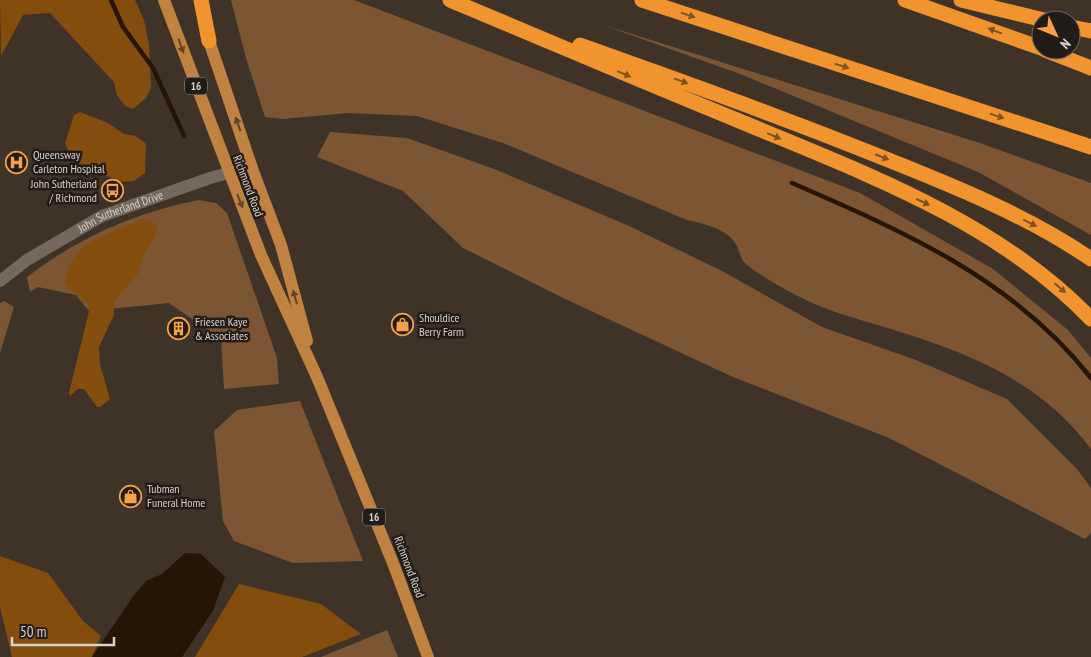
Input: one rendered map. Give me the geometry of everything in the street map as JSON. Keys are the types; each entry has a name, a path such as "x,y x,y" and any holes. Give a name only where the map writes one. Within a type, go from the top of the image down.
{"highway":[{"path":"201,0 209,41"},
{"path":"452,0 776,116 975,194 1060,238 1091,259"},
{"path":"452,0 803,148 927,203 978,230 1017,256 1056,284 1091,319"},
{"path":"642,0 1091,147"},
{"path":"905,0 1031,44"},
{"path":"961,0 1031,17"},
{"path":"1071,60 1091,68"}],"main road":[{"name":"Richmond Road","path":"164,0 228,173 261,255 317,377 393,562 428,657"},
{"name":"Richmond Road","path":"195,0 253,171 281,246 317,377"}],"street":[{"name":"John Sutherland Drive","path":"0,281 27,260 102,216 228,173 253,171"}],"shaded area":[{"path":"0,0 135,0 144,20 149,45 151,88 146,98 133,109 125,106 117,95 114,82 50,13 23,15 1,56"},
{"path":"231,0 354,0 860,193 993,269 1068,330 1091,358 1091,449 1050,406 1027,388 1003,373 951,349 809,302 748,266 732,239 721,230 687,220 503,143 417,116 348,113 283,119 265,117 246,58"},
{"path":"603,25 980,143 1091,183 1091,235 978,172 740,74"},
{"path":"80,112 108,123 124,134 136,136 146,144 145,173 134,181 121,182 79,163 70,155 65,143 74,115"},
{"path":"330,132 407,138 497,170 627,225 722,271 822,327 916,360 1007,399 1077,469 1091,488 1091,533 1085,539 889,438 733,377 561,297 463,248 403,191 317,157"},
{"path":"199,200 216,203 227,213 277,358 279,384 224,389 221,339 169,303 89,311 76,295 38,287 30,292 27,277 46,263 87,239 130,219"},
{"path":"142,219 151,221 158,228 144,255 137,275 114,301 114,315 99,347 100,364 110,399 100,407 97,407 84,389 78,389 70,396 69,393 89,311 87,302 65,284 68,268 74,257 93,241"},
{"path":"4,301 14,307 0,353 0,303"},
{"path":"300,401 363,561 293,563 234,541 223,521 214,431 237,410"},
{"path":"185,553 201,554 225,577 213,611 182,657 92,657 134,595 146,581 162,574"},
{"path":"0,556 48,573 83,621 101,636 92,657 12,657 0,607"},
{"path":"239,584 321,604 361,634 302,657 195,657"},
{"path":"387,630 398,657 321,657"}],"waterway":[{"path":"111,0 123,27 153,68 184,136"},
{"path":"792,183 915,240 955,262 992,286 1028,313 1061,343 1091,378"}],"place":[{"name":"Queensway Carleton Hospital","path":"17,162"},
{"name":"John Sutherland / Richmond","path":"113,191"},
{"name":"Shouldice Berry Farm","path":"403,325"},
{"name":"Friesen Kaye & Associates","path":"179,329"},
{"name":"Tubman Funeral Home","path":"131,496"}]}
